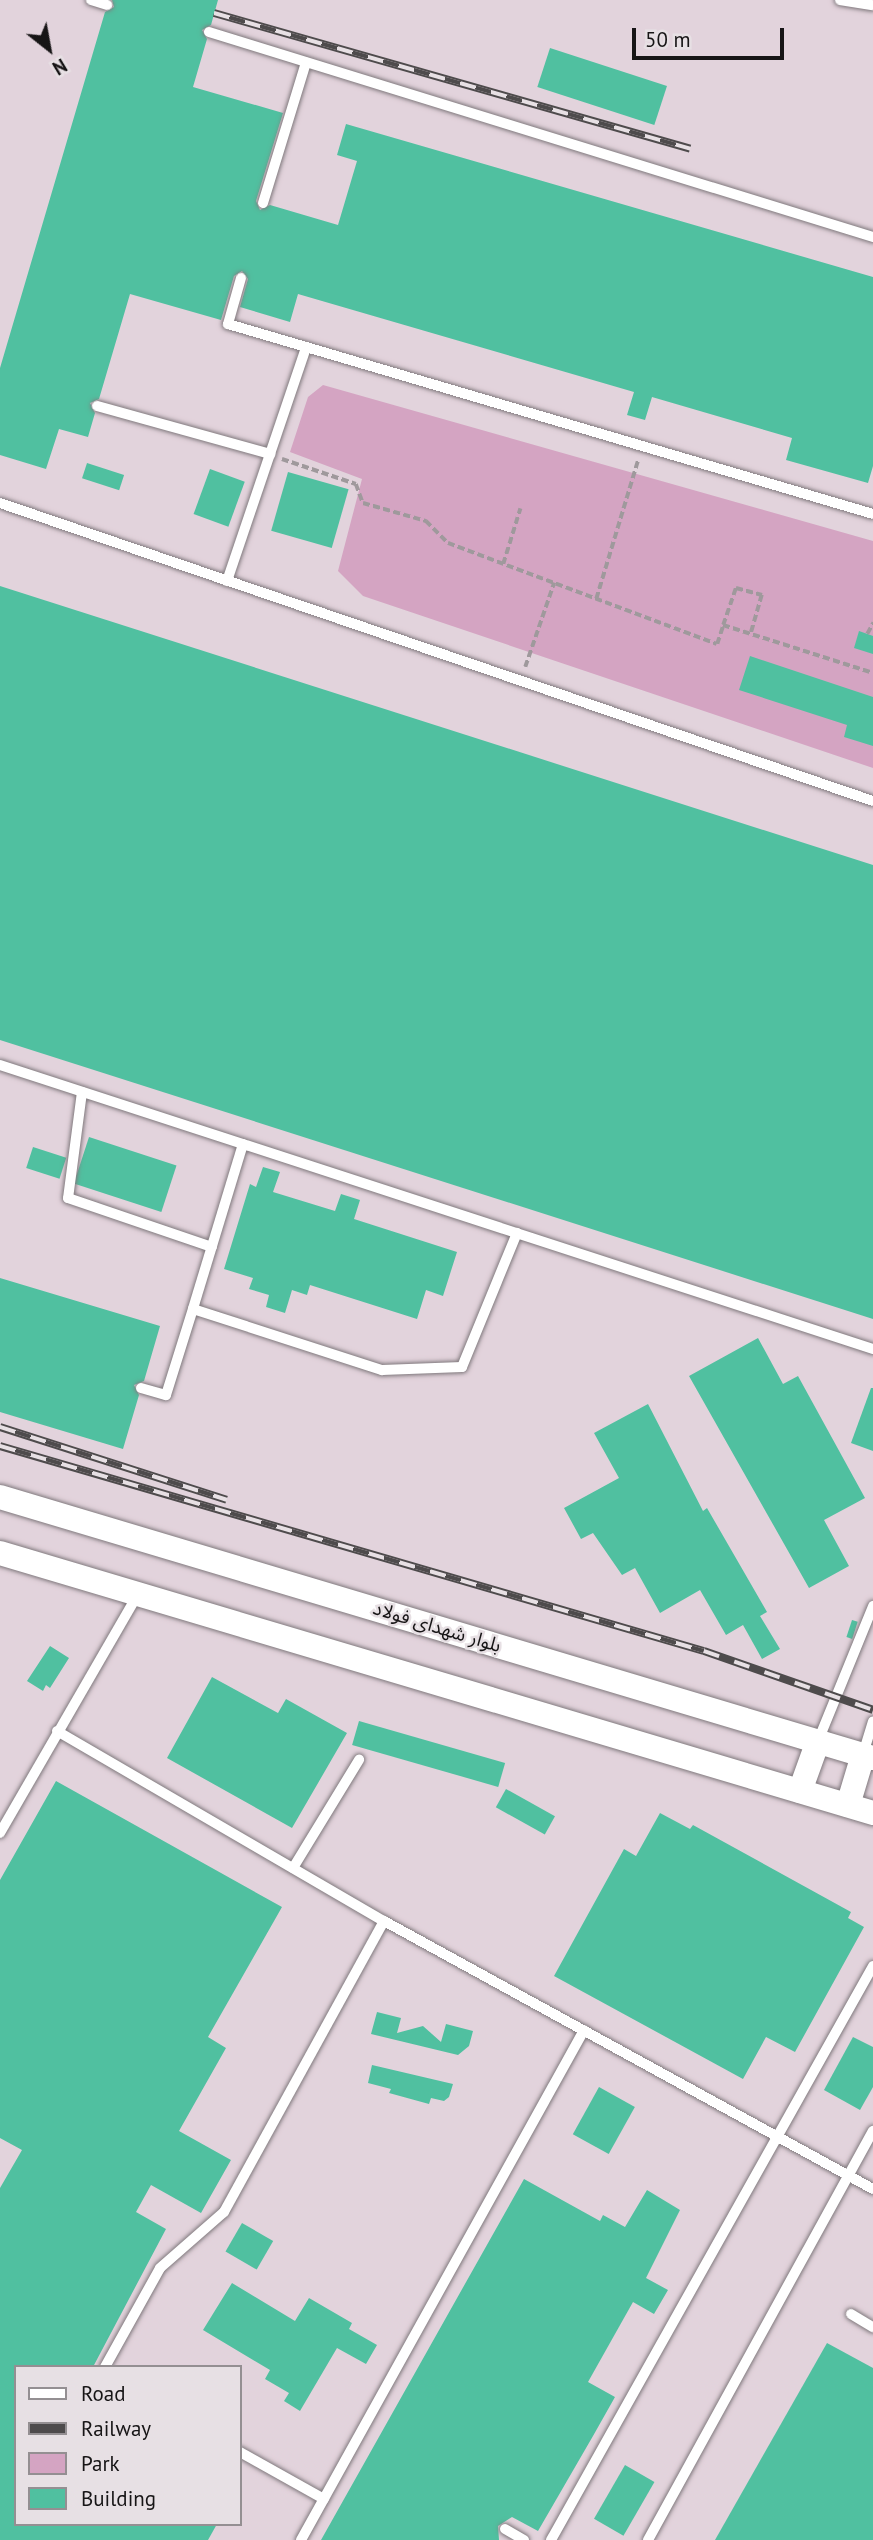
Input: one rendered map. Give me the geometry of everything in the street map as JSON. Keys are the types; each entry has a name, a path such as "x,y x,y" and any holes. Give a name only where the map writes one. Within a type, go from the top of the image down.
{"street":[{"name":"بلوار شهدای فولاد","path":"0,1497 868,1756"},
{"path":"0,1553 873,1813"},
{"path":"800,1791 818,1741"},
{"path":"848,1805 868,1756"}],"lane":[{"path":"90,0 107,5"},
{"path":"840,0 873,5"},
{"path":"209,32 873,237"},
{"path":"263,203 306,62"},
{"path":"241,278 228,324 873,514"},
{"path":"227,581 306,347"},
{"path":"97,406 270,454"},
{"path":"0,503 873,801"},
{"path":"0,1066 873,1349"},
{"path":"82,1092 68,1198 212,1247"},
{"path":"141,1388 166,1395 243,1144"},
{"path":"193,1309 382,1370 462,1367 517,1233"},
{"path":"0,1833 138,1594"},
{"path":"818,1741 873,1606"},
{"path":"868,1756 873,1722"},
{"path":"57,1731 384,1921 873,2189"},
{"path":"293,1868 359,1760"},
{"path":"106,2365 160,2268 224,2212 384,1921"},
{"path":"551,2540 873,1966"},
{"path":"301,2540 584,2030"},
{"path":"648,2540 873,2131"},
{"path":"851,2314 873,2327"},
{"path":"242,2453 324,2499"},
{"path":"505,2529 524,2540"}],"path":[{"path":"596,599 642,446"},
{"path":"270,454 356,484 363,503 426,521 448,543 717,644 736,587 762,595 751,634"},
{"path":"503,564 520,509"},
{"path":"520,681 554,583"},
{"path":"867,634 873,622"},
{"path":"723,625 873,673"}],"shaded area":[{"path":"0,0 873,0 873,2540 0,2540"}],"green space":[{"path":"323,385 873,541 873,768 363,596 338,571 362,479 290,452 308,397"}],"building":[{"path":"112,0 218,0 211,25 202,30 207,39 193,87 283,113 256,201 260,210 270,205 338,225 357,161 337,155 346,124 873,277 873,466 868,483 786,460 792,438 652,397 645,420 627,415 634,392 298,294 290,322 240,307 248,279 242,271 234,276 221,320 130,294 99,399 90,403 95,413 88,437 59,429 46,469 0,455 0,368 105,12 114,7"},
{"path":"550,48 667,86 654,125 537,87"},
{"path":"87,463 124,475 119,490 82,478"},
{"path":"210,469 245,482 228,527 194,514"},
{"path":"288,472 349,489 332,548 271,531"},
{"path":"0,586 873,865 873,1319 0,1040"},
{"path":"859,631 873,636 873,654 854,648"},
{"path":"750,656 873,697 873,746 844,737 847,725 739,690"},
{"path":"89,1137 176,1165 161,1212 74,1184"},
{"path":"33,1147 66,1158 59,1179 26,1168"},
{"path":"263,1167 280,1172 273,1192 335,1211 341,1194 360,1200 354,1219 457,1252 443,1296 426,1290 417,1319 310,1285 307,1295 292,1290 285,1313 266,1307 269,1295 249,1289 253,1278 224,1269 250,1184 256,1187"},
{"path":"0,1278 160,1326 144,1381 134,1385 139,1395 123,1449 0,1412"},
{"path":"758,1338 783,1384 798,1376 865,1498 824,1520 849,1566 809,1588 689,1376"},
{"path":"873,1388 873,1451 851,1443"},
{"path":"648,1404 703,1511 707,1508 767,1612 760,1616 780,1649 762,1659 743,1625 726,1635 700,1590 660,1613 635,1568 622,1575 593,1533 581,1539 564,1508 619,1478 594,1433"},
{"path":"852,1620 858,1622 852,1639 846,1637"},
{"path":"50,1646 69,1658 50,1688 46,1685 43,1691 27,1681"},
{"path":"212,1677 278,1713 286,1699 347,1733 292,1828 167,1758"},
{"path":"359,1721 505,1763 498,1787 352,1745"},
{"path":"56,1781 282,1907 208,2037 226,2048 179,2131 231,2160 201,2213 151,2185 136,2212 166,2229 94,2365 14,2365 14,2526 216,2526 208,2540 0,2540 0,2188 22,2150 0,2138 0,1880"},
{"path":"506,1789 555,1816 545,1835 496,1807"},
{"path":"660,1813 690,1829 693,1825 851,1912 848,1918 864,1927 795,2052 766,2037 743,2079 554,1976 624,1849 636,1856"},
{"path":"377,2012 401,2018 397,2033 423,2026 441,2042 446,2024 473,2031 469,2046 458,2055 371,2034"},
{"path":"853,2037 873,2047 873,2087 860,2110 824,2090"},
{"path":"372,2065 453,2084 449,2097 444,2101 431,2098 429,2104 389,2093 391,2089 368,2083"},
{"path":"599,2087 635,2107 609,2154 573,2134"},
{"path":"524,2179 600,2221 603,2215 625,2227 647,2190 680,2210 646,2278 668,2290 654,2314 633,2302 588,2382 615,2397 538,2531 512,2517 498,2526 499,2540 321,2540"},
{"path":"242,2223 273,2241 257,2270 226,2252"},
{"path":"232,2283 295,2321 309,2298 352,2323 349,2329 377,2345 366,2364 337,2348 300,2411 284,2401 289,2393 265,2379 270,2370 203,2330"},
{"path":"827,2343 873,2368 873,2540 715,2540"},
{"path":"625,2465 654,2482 623,2536 594,2519"}],"railway":[{"path":"214,13 690,149"},
{"path":"0,1427 227,1500"},
{"path":"0,1446 704,1651 873,1710"}]}
